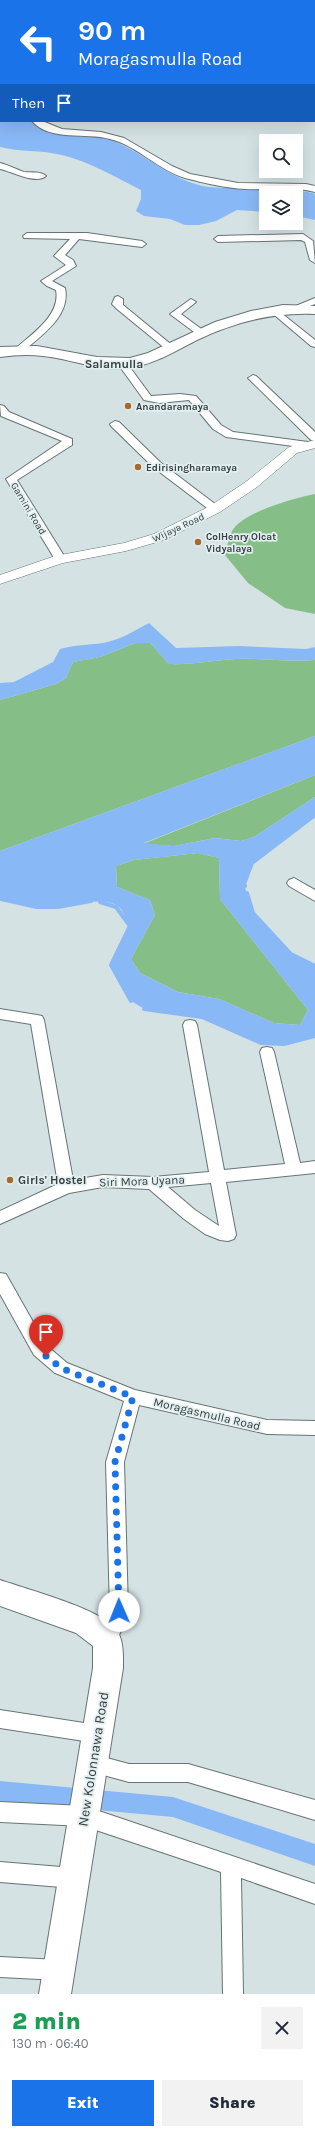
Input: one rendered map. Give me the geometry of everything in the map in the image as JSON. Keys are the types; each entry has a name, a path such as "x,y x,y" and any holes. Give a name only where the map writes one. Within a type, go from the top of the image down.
{"main road":[{"path":"0,352 19,350 41,351 90,361 123,364 138,361 201,333 242,318 275,311 315,308"},
{"path":"0,1594 85,1623 106,1638"},
{"name":"New Kolonnawa Road","path":"57,1982 108,1668 109,1652 106,1638"}],"street":[{"path":"38,122 58,131 99,134 122,139 140,147 175,171 189,176 244,186 292,184 315,189"},
{"path":"0,166 10,168 21,174 42,176"},
{"path":"218,239 303,237 309,234 315,234"},
{"path":"27,236 77,236 142,244"},
{"path":"19,350 59,311 62,293 60,288 46,281 72,266 70,262 59,256 77,236"},
{"path":"303,237 309,241 315,256"},
{"path":"118,299 117,304 120,307 170,348"},
{"path":"294,309 315,301"},
{"path":"191,302 174,314 201,333"},
{"path":"275,311 314,344"},
{"path":"123,364 148,398 160,401 178,396 192,398 217,427 226,433 313,442"},
{"path":"253,378 313,442"},
{"name":"Gamini Road","path":"0,408 5,414 67,439 68,443 11,479 60,559"},
{"path":"115,424 157,465 215,510"},
{"name":"Wijaya Road","path":"0,580 60,559 126,547 159,537 215,510 252,484 287,454 313,442"},
{"path":"294,883 315,896"},
{"path":"0,1014 37,1020 56,1121 66,1187"},
{"path":"153,1183 202,1225 220,1235 228,1234 190,1025"},
{"path":"267,1052 294,1170"},
{"name":"Siri Mora Uyana","path":"0,1218 66,1187 103,1181 153,1183 315,1167"},
{"name":"Moragasmulla Road","path":"0,1279 40,1350 61,1368 133,1397 267,1427 315,1428"},
{"path":"106,1638 114,1626 119,1611 115,1462 133,1397"},
{"path":"0,1719 97,1734"},
{"path":"91,1767 129,1773 188,1773 315,1810"},
{"path":"0,1812 84,1812 129,1830 315,1894"},
{"path":"231,1865 233,1994"},
{"path":"0,1872 74,1878"},
{"path":"0,1967 57,1982"}],"green space":[{"path":"315,494 315,614 285,608 248,583 225,555 232,531 238,524 258,512 270,507"},
{"path":"136,643 150,643 169,664 186,664 237,659 296,661 315,660 315,736 0,851 0,700 56,684 66,678 73,662 100,657"},
{"path":"315,775 315,797 254,837 241,841 215,838 174,846 143,844"},
{"path":"198,853 219,858 220,899 308,1010 300,1025 274,1023 219,999 178,992 140,973 131,959 155,915 150,900 117,887 116,866 134,860"}],"water":[{"path":"0,122 32,122 46,131 58,135 95,137 111,140 123,145 171,174 196,184 222,188 259,188 259,212 237,210 216,221 199,225 185,225 170,219 144,216 136,211 141,199 141,190 102,170 72,158 46,152 15,150 0,147"},
{"path":"303,191 315,194 315,220 303,217"},
{"path":"149,623 176,648 240,646 306,649 315,647 315,660 296,661 237,659 186,664 169,664 150,643 136,643 100,657 73,662 66,678 56,684 0,700 0,683 14,682 53,662 60,649 109,642 127,635"},
{"path":"315,736 315,775 144,843 174,846 215,838 241,841 254,837 315,797 315,815 252,863 244,884 253,913 291,954 315,966 315,1036 284,1044 261,1043 202,1017 148,1011 131,1001 111,965 130,926 119,907 112,903 92,902 37,907 0,900 0,851","holes":["198,853 219,858 220,899 308,1010 300,1025 274,1023 219,999 178,992 140,973 131,959 155,915 150,900 117,887 116,866 134,860"]}],"waterway":[{"path":"245,886 244,884 252,863 315,815"},
{"path":"247,893 253,913 291,954 315,966"},
{"path":"1,899 37,907 58,907 91,901"},
{"path":"100,902 116,907 130,926 111,965 131,1001"},
{"path":"144,1009 202,1017 261,1043 284,1044 315,1036"},
{"path":"0,1791 173,1807 315,1855"}],"place":[{"name":"Anandaramaya","path":"128,406"},
{"name":"Edirisingharamaya","path":"138,467"},
{"name":"ColHenry Olcat Vidyalaya","path":"198,542"},
{"name":"Girls' Hostel","path":"10,1180"}],"district":[{"name":"Salamulla","path":"114,364"}],"route":[{"path":"46,1356 61,1368 133,1397 115,1462 119,1611"}]}
